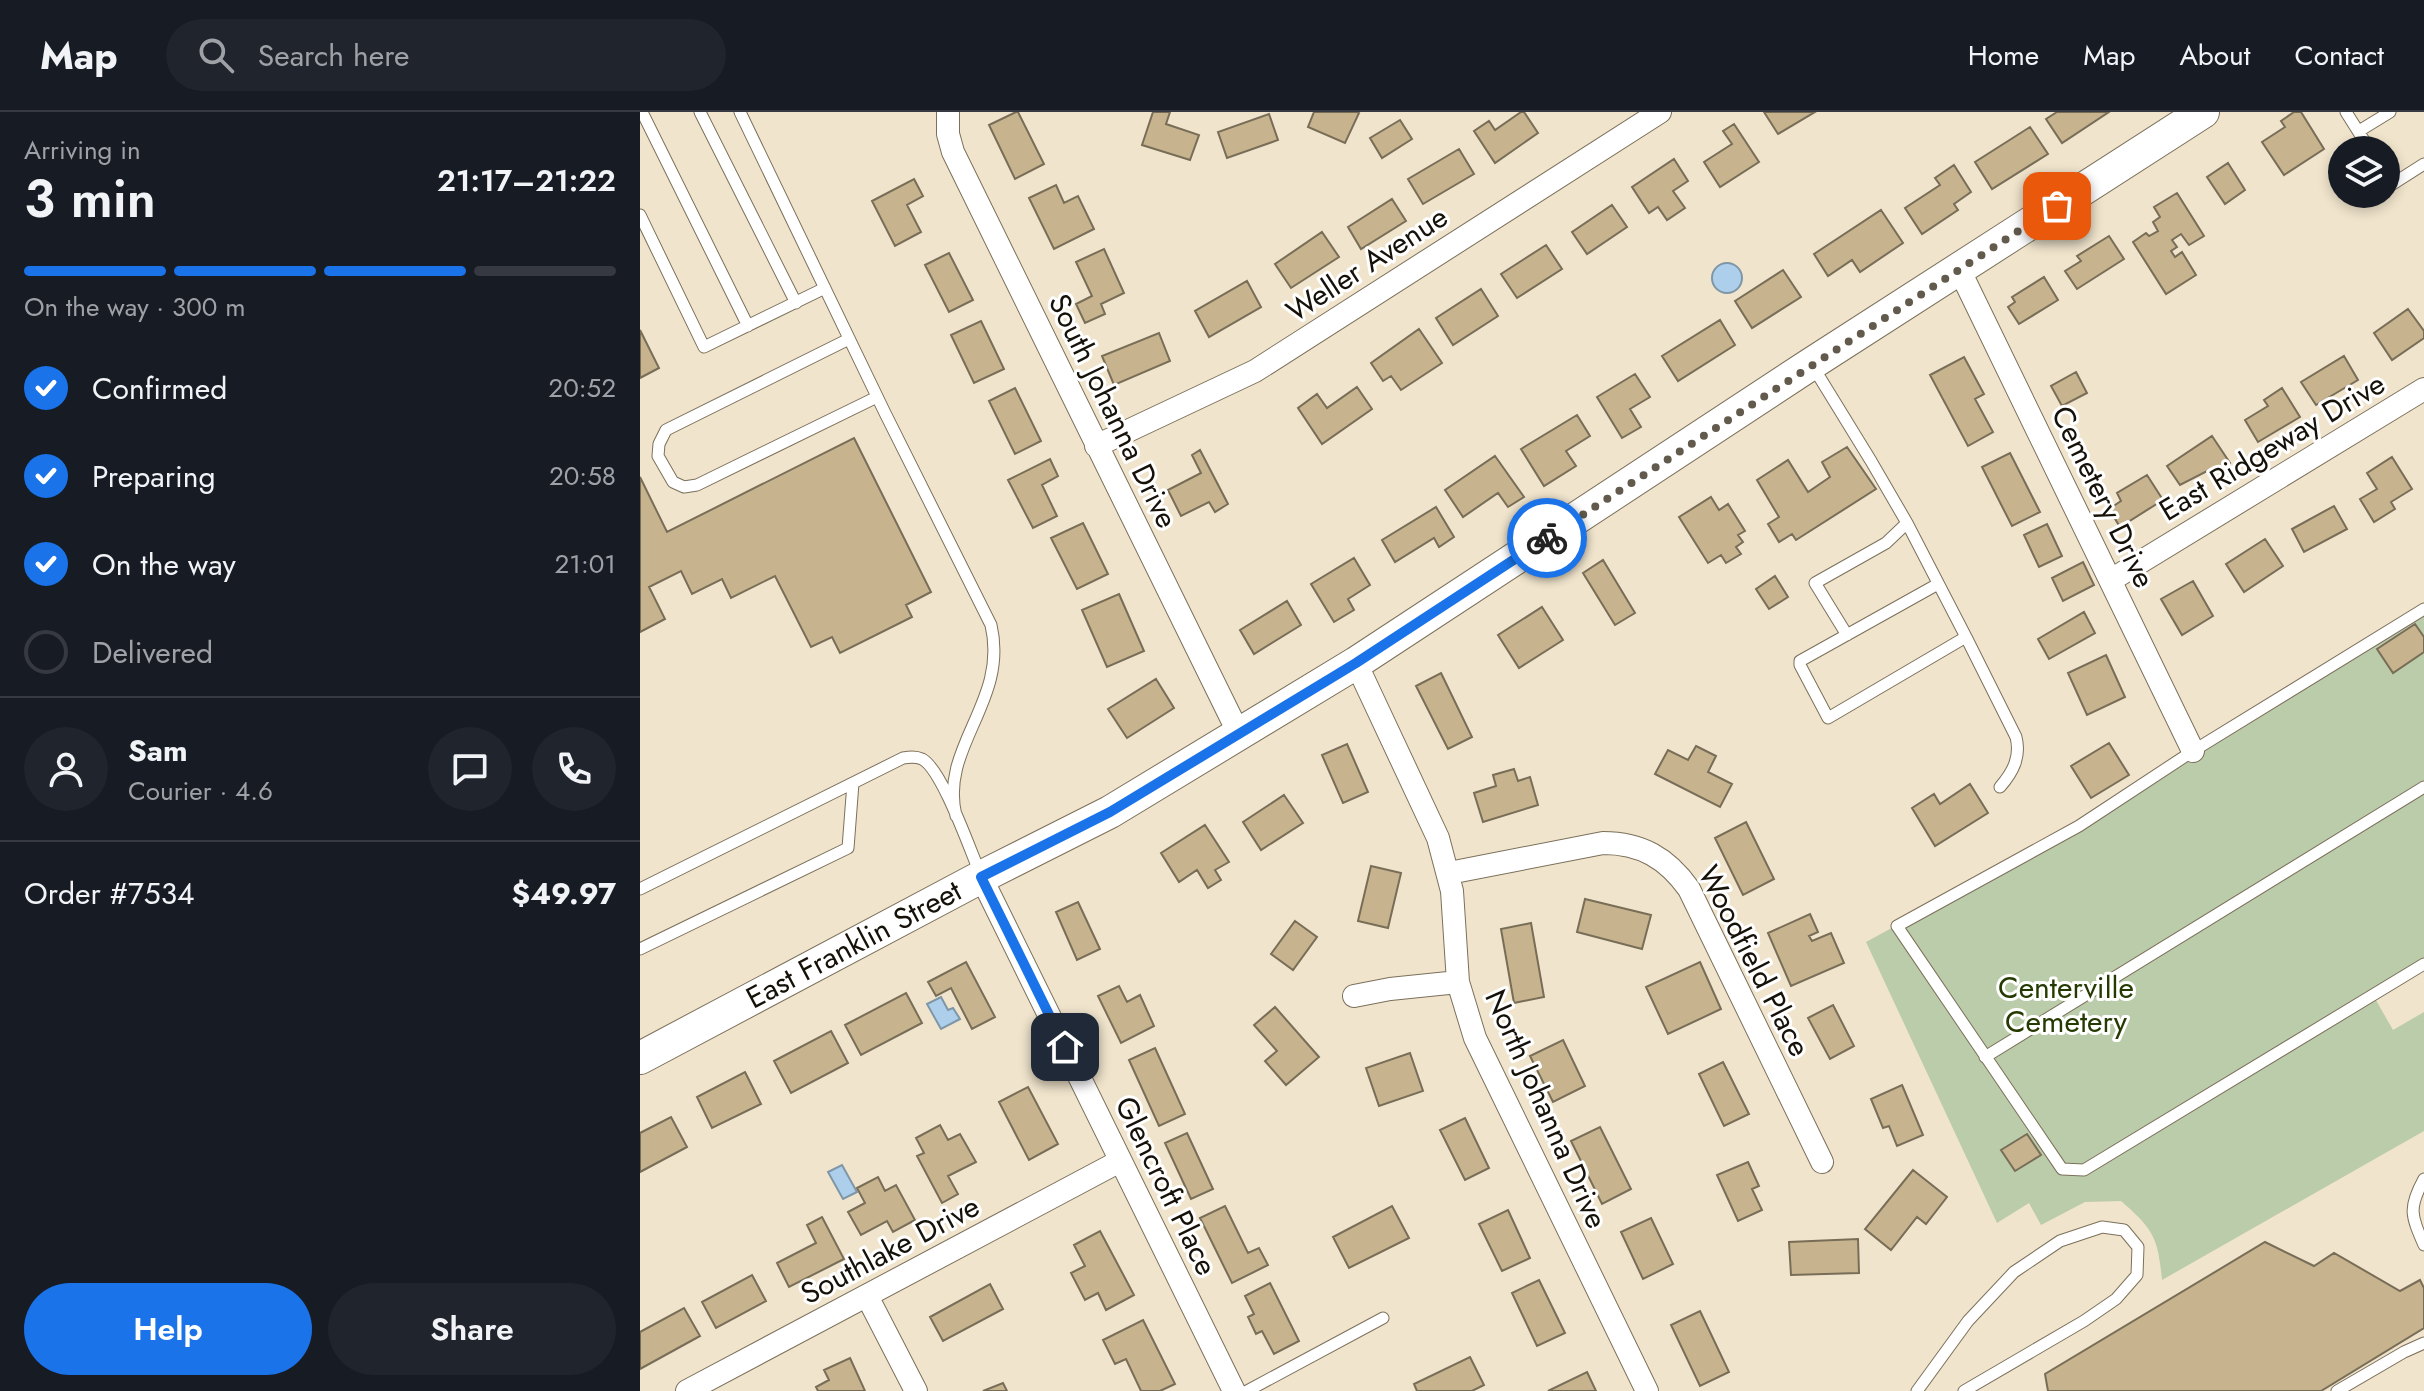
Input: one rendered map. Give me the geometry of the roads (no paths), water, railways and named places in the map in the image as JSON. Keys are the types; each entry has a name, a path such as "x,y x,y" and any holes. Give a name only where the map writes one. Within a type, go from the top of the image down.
{"street":[{"name":"South Johanna Drive","path":"948,112 948,134 953,152 1238,732"},
{"name":"Weller Avenue","path":"1096,446 1255,371 1660,112"},
{"name":"East Franklin Street","path":"640,1058 1110,812 1356,663 1811,364 2203,112"},
{"name":"Cemetery Drive","path":"1959,269 2193,751"},
{"name":"East Ridgeway Drive","path":"2111,580 2424,389"},
{"name":"North Johanna Drive","path":"1356,663 1438,838 1452,891 1462,1001 1486,1064 1647,1391"},
{"name":"Woodfield Place","path":"1449,873 1603,843 1638,847 1668,864 1689,889 1822,1162"},
{"name":"Glencroft Place","path":"981,877 1234,1391"},
{"path":"1354,996 1458,982"},
{"name":"Southlake Drive","path":"687,1391 1120,1161"},
{"path":"867,1296 916,1391"}],"lane":[{"path":"642,112 748,326"},
{"path":"700,112 796,303"},
{"path":"740,112 991,625 995,641 992,681 953,777 952,800 956,816"},
{"path":"2346,112 2362,136"},
{"path":"2359,131 2390,112"},
{"path":"2400,179 2424,164"},
{"path":"640,215 704,347 825,288"},
{"path":"849,339 666,430 659,444 658,456 673,482 684,487 697,485 877,397"},
{"path":"1811,364 1907,523 2012,729 2018,754 2013,771 2000,787"},
{"path":"1847,635 1815,583 1886,543 1907,523"},
{"path":"1938,584 1799,663 1829,719 1966,637"},
{"path":"2424,609 2193,751 2079,826 1897,926 2062,1169 2084,1170 2424,964"},
{"path":"640,889 912,756 929,764 941,782 981,877"},
{"path":"640,949 848,848 853,783"},
{"path":"1985,1057 2424,787"},
{"path":"2424,1179 2414,1198 2413,1220 2424,1245"},
{"path":"1917,1391 1968,1321 2014,1272 2060,1241 2102,1227 2124,1230 2138,1247 2137,1275 2116,1299 1964,1391"},
{"path":"1247,1391 1383,1318"},
{"path":"2337,1391 2424,1343"}],"water":[{"path":"1727,263 1738,267 1742,278 1738,289 1727,293 1716,289 1712,278 1716,267"},
{"path":"941,997 948,1010 953,1008 960,1019 941,1029 927,1004"},
{"path":"842,1165 857,1192 843,1199 828,1172"}],"park label":[{"name":"Centerville Cemetery","path":"2066,1005"}]}
